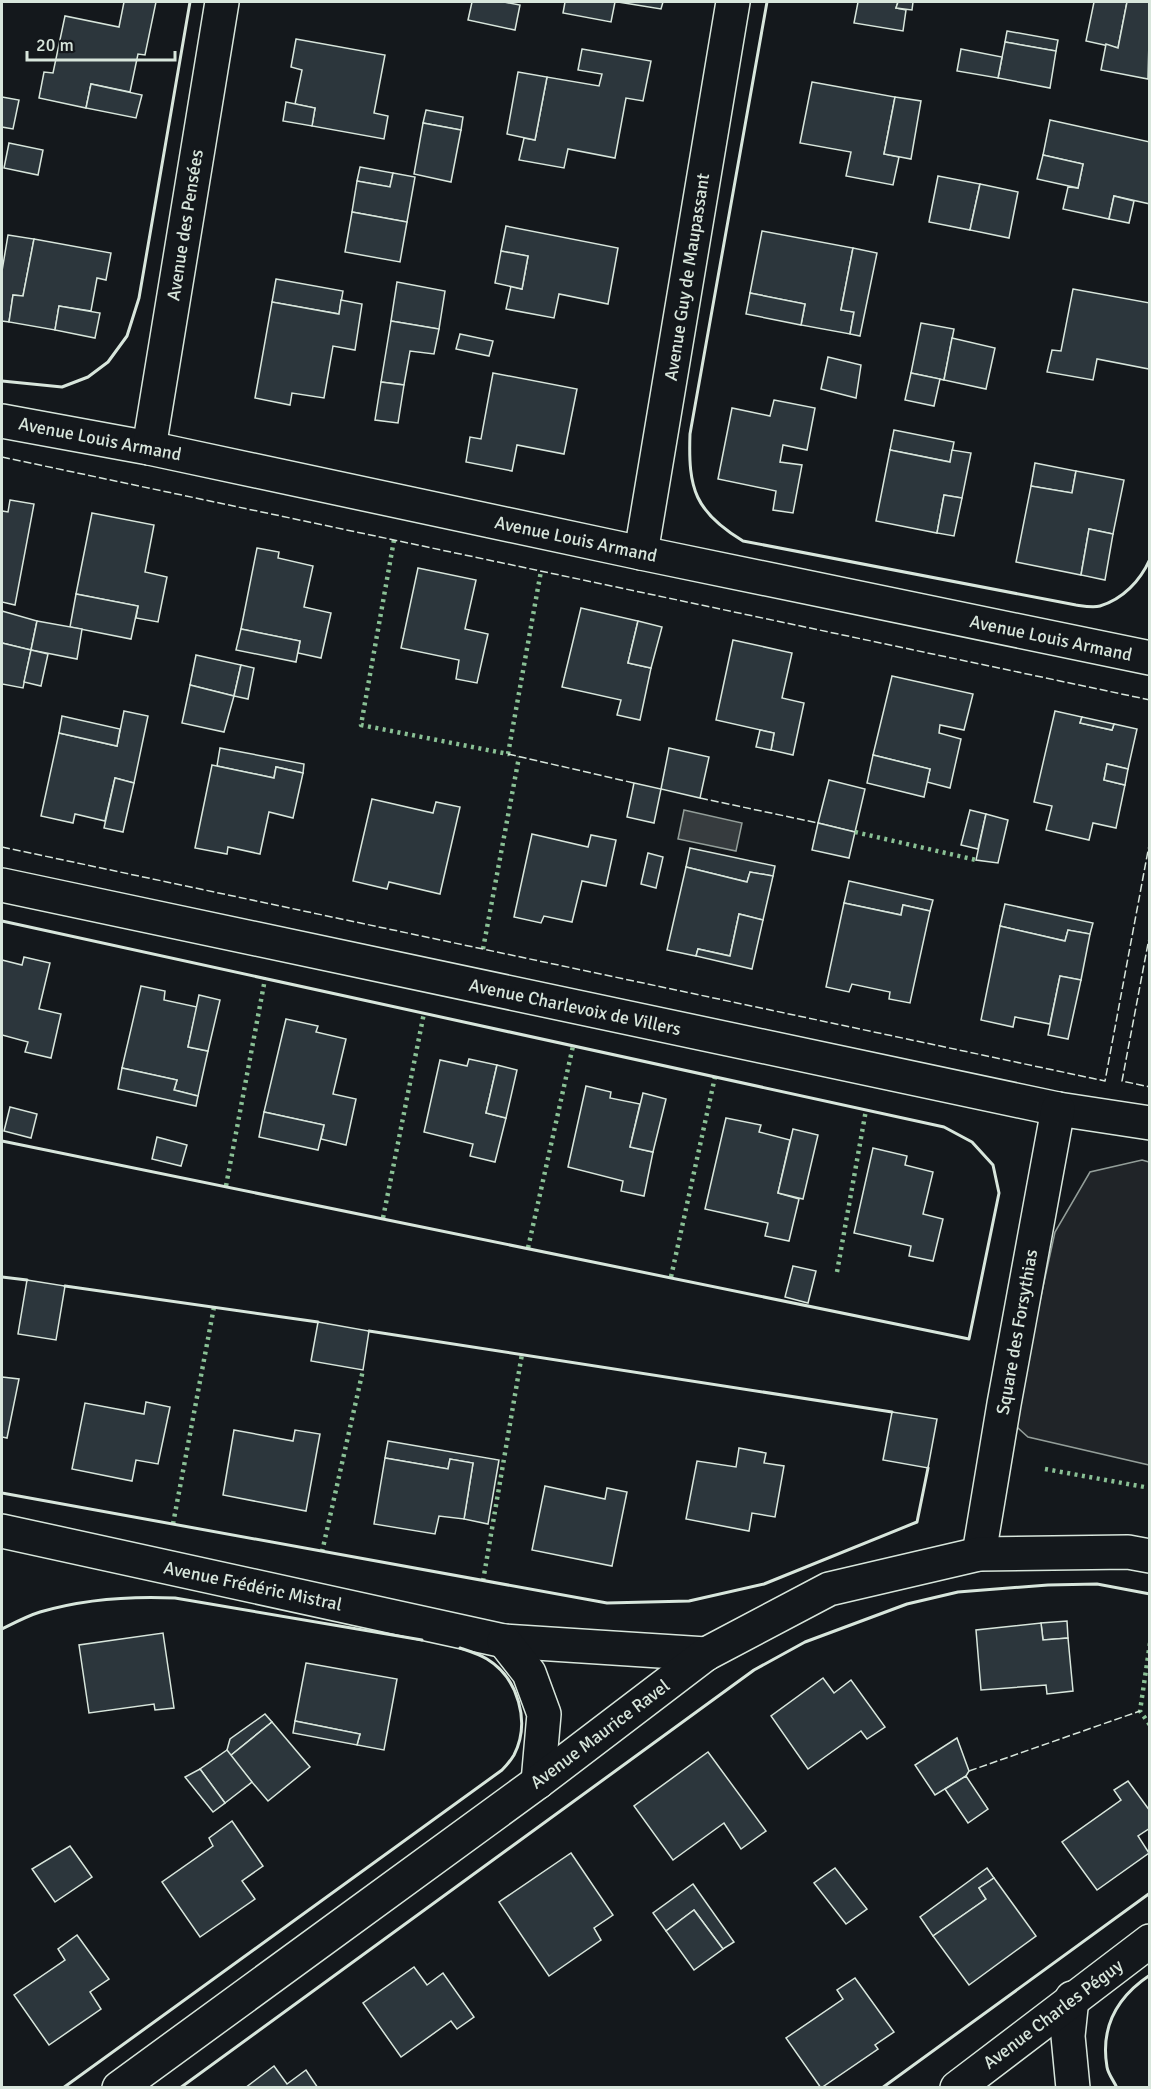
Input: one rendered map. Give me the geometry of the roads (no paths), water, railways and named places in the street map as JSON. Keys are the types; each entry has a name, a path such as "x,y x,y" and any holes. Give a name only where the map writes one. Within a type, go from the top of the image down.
{"street":[{"name":"Avenue des Pensées","path":"149,448 222,2"},
{"name":"Avenue Guy de Maupassant","path":"641,553 733,2"},
{"name":"Avenue Louis Armand","path":"2,421 149,448 1149,658"},
{"name":"Avenue Charlevoix de Villers","path":"2,885 1058,1109 1149,1123"},
{"name":"Square des Forsythias","path":"979,1554 1058,1109"},
{"path":"2,1558 15,1534"},
{"name":"Avenue Frédéric Mistral","path":"15,1534 504,1641 706,1654"},
{"name":"Avenue Maurice Ravel","path":"119,2088 538,1782 706,1654 829,1589 979,1554 1128,1552 1149,1556"},
{"path":"504,1641 529,1673 544,1714 538,1782"},
{"name":"Avenue Charles Péguy","path":"957,2088 1149,1941"},
{"path":"1072,1998 1068,2036 1073,2088"}]}
